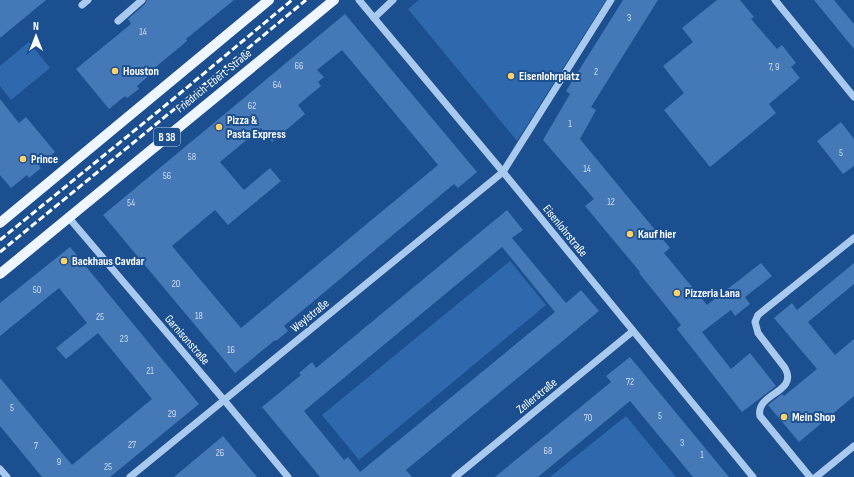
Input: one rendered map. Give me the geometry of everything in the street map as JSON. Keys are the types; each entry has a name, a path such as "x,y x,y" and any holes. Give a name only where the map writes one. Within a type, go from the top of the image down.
{"main road":[{"path":"0,223 269,0"},
{"name":"Friedrich-Ebert-Straße","path":"0,274 334,0"}],"street":[{"path":"82,5 88,0"},
{"path":"118,21 142,0"},
{"name":"Eisenlohrstraße","path":"359,0 503,172 753,477"},
{"path":"374,18 393,0"},
{"path":"503,172 611,0"},
{"path":"775,0 854,97"},
{"name":"Weylstraße","path":"130,477 503,172"},
{"name":"Garnisonstraße","path":"68,218 288,477"},
{"path":"810,477 760,416 759,412 762,403 784,386 788,378 785,368 758,333 755,322 758,315 854,238"},
{"name":"Zellerstraße","path":"455,477 634,331"},
{"path":"816,477 854,446"},
{"path":"0,469 7,477"}],"shaded area":[{"name":"Eisenlohrplatz","path":"419,0 606,0 517,141 408,9"},
{"path":"29,42 50,68 11,100 0,86 0,66"},
{"path":"510,261 546,305 359,460 322,415"},
{"path":"626,416 676,477 550,477"}],"building":[{"path":"0,0 46,0 0,38"},
{"path":"147,0 234,0 186,39 187,41 152,70 153,72 137,86 139,89 127,98 125,96 109,109 76,69 131,24 128,19 145,4"},
{"path":"623,0 658,0 591,107 596,110 580,139 670,248 664,253 707,305 761,263 772,276 745,297 750,304 735,316 731,310 702,332 731,369 750,353 776,386 742,412 677,329 681,325 639,273 640,272 585,206 594,199 543,140 570,94 566,91"},
{"path":"717,0 740,0 754,17 751,19 777,49 782,45 796,63 791,67 800,78 769,104 776,113 710,167 664,110 684,93 663,66 693,42 682,28"},
{"path":"814,0 834,0 854,24 854,49"},
{"path":"345,14 477,172 458,188 454,184 284,326 288,331 235,373 103,215","holes":["342,50 438,165 241,328 172,246 215,210 228,225 281,181 270,168 244,190 220,162 261,128 272,142 305,114 298,105 321,86 318,82 324,77 317,70"]},
{"name":"Prince","path":"0,99 19,123 26,117 55,152 39,166 41,168 29,178 27,175 11,188 0,175"},
{"path":"841,122 854,139 854,166 843,174 817,141"},
{"path":"507,210 523,230 512,238 566,303 581,290 599,311 406,470 412,477 320,477 262,407 301,375 299,373 312,362 316,368","holes":["502,247 555,312 360,472 348,457 344,460 304,411"]},
{"path":"70,247 199,404 110,477 42,477 0,426 0,378 72,465 152,399 98,333 66,359 56,348 87,323 59,288 0,336 0,303"},
{"path":"854,263 854,284 808,322 835,355 854,339 854,396 799,442 768,405 782,394 784,396 817,369 774,318 792,303 797,310"},
{"path":"630,357 729,477 693,477 630,401 538,477 495,477 611,382 606,376"},
{"path":"223,436 257,477 174,477"}],"railway":[{"path":"0,240 292,0"},
{"path":"0,252 306,0"}],"place":[{"name":"Houston","path":"115,71"},
{"name":"Eisenlohrplatz","path":"511,76"},
{"name":"Pizza & Pasta Express","path":"219,127"},
{"name":"Prince","path":"23,159"},
{"name":"Kauf hier","path":"630,234"},
{"name":"Backhaus Cavdar","path":"64,261"},
{"name":"Pizzeria Lana","path":"677,293"},
{"name":"Mein Shop","path":"784,417"}]}
